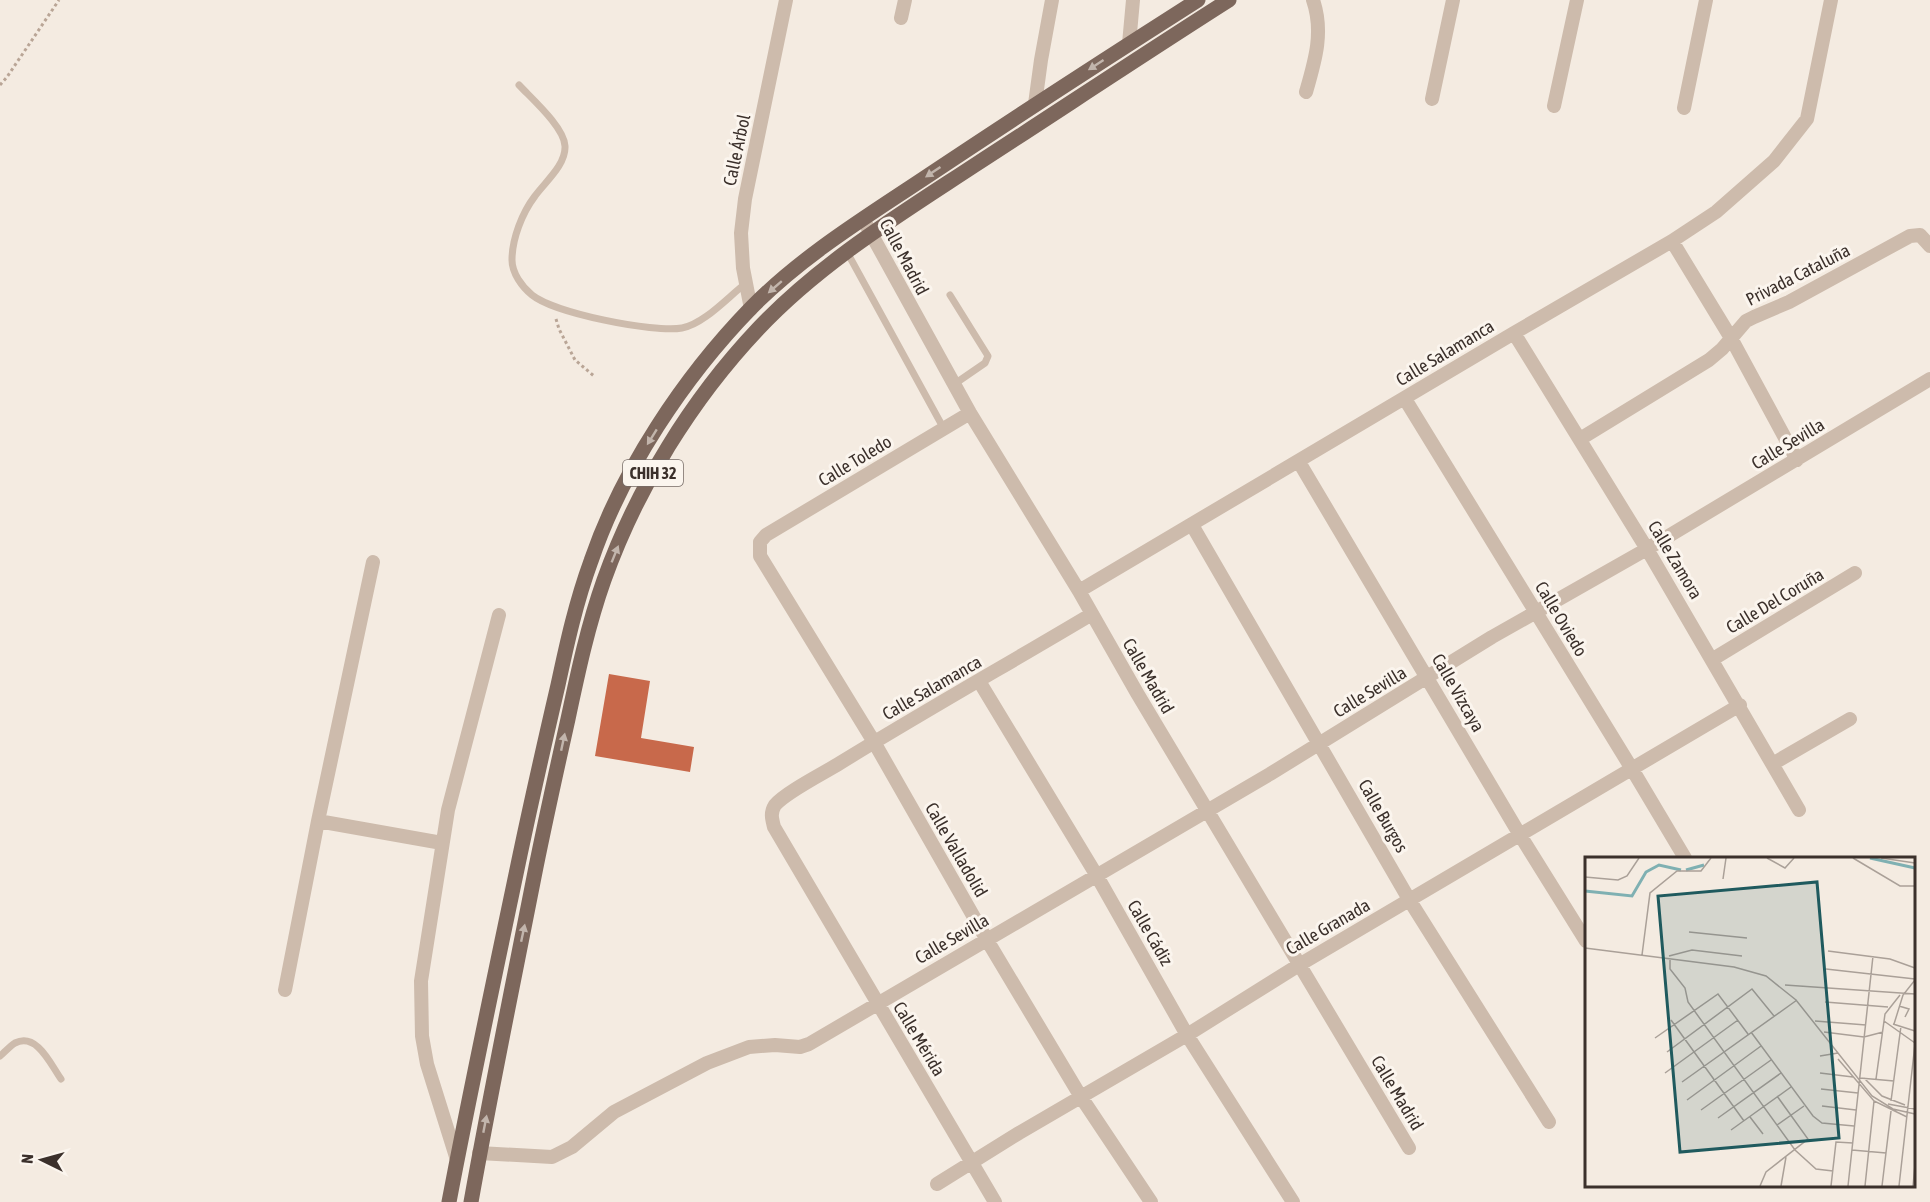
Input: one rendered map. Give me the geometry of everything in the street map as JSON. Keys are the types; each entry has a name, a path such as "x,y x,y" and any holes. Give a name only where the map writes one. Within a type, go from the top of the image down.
{"main road":[{"name":"CHIH 32","path":"449,1202 541,757 571,629 592,557 621,493 652,436 689,383 751,309 795,269 864,219 1035,104 1198,0"},
{"name":"CHIH 32","path":"471,1202 543,834 595,609 622,536 645,487 669,445 726,365 774,313 813,278 871,233 1229,0"}],"street":[{"name":"Calle Árbol","path":"751,309 745,284 741,233 745,199 786,0"},
{"path":"901,18 904,0"},
{"path":"1035,104 1052,0"},
{"path":"1129,44 1132,0"},
{"path":"1306,92 1318,43 1317,10 1313,0"},
{"path":"1432,99 1453,0"},
{"path":"1554,106 1577,0"},
{"path":"1684,108 1706,0"},
{"name":"Calle Salamanca","path":"1079,591 1672,241 1716,212 1774,161 1807,119 1831,0"},
{"name":"Calle Madrid","path":"864,219 970,414 1079,591 1409,1148"},
{"name":"Privada Cataluña","path":"1580,439 1709,360 1746,321 1789,302 1910,237 1925,240"},
{"path":"1672,241 1731,338 1797,460"},
{"name":"Calle Zamora","path":"1514,333 1647,549 1774,763 1799,810"},
{"name":"Calle Sevilla","path":"480,1153 552,1157 572,1147 614,1112 707,1063 749,1047 775,1045 800,1047 827,1033 1097,876 1492,637 1647,549 1930,379"},
{"name":"Calle Oviedo","path":"1405,399 1684,857"},
{"name":"Calle Toledo","path":"760,542 774,530 970,414"},
{"name":"Calle Vizcaya","path":"1299,462 1520,835 1585,938"},
{"name":"Calle Burgos","path":"1192,525 1410,901 1549,1122"},
{"name":"Calle Valladolid","path":"760,542 760,556 764,564 873,742 1081,1097 1150,1202"},
{"path":"285,990 373,562"},
{"name":"Calle Del Coruña","path":"1713,660 1855,573"},
{"name":"Calle Salamanca","path":"813,894 771,818 776,804 873,742 1092,614"},
{"path":"457,1160 427,1064 420,1009 421,981 442,843 456,777 499,615"},
{"name":"Calle Cádiz","path":"979,681 1097,876 1187,1035 1293,1202"},
{"name":"Calle Granada","path":"937,1184 1187,1035 1299,965 1740,705"},
{"path":"1774,763 1850,718"},
{"path":"318,821 442,843"},
{"name":"Calle Mérida","path":"813,894 995,1202"}],"lane":[{"path":"519,85 546,114 565,143 565,152 560,163 523,215 514,245 512,262 519,281 532,295 552,306 661,329 680,328 700,320 745,284"},
{"path":"847,252 944,429"},
{"path":"950,295 988,356 985,363 953,385"},
{"path":"0,1056 17,1042 30,1042 40,1047 61,1079"}],"path":[{"path":"0,84 58,0"},
{"path":"552,306 559,329 575,360 594,376"}],"building":[{"path":"609,674 650,681 641,738 694,747 690,772 595,756"}]}
